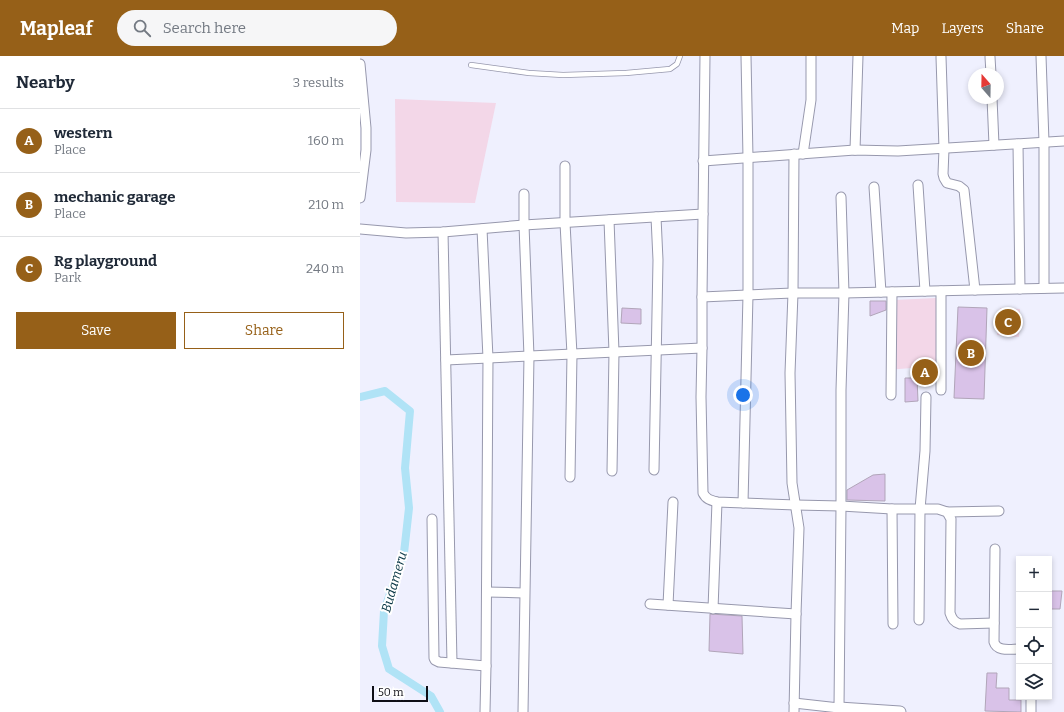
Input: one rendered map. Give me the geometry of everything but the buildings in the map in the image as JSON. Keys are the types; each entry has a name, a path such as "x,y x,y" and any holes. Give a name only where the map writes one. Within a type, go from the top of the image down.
{"street":[{"path":"705,56 701,397 703,493 710,500 717,502 892,509 938,509 947,512 999,511"},
{"path":"743,503 748,295 746,56"},
{"path":"811,56 811,100 798,154 790,373 792,483 799,528 794,708 900,712"},
{"path":"855,150 858,56"},
{"path":"1041,56 1044,142 1044,288"},
{"path":"941,57 944,178 947,183 962,188 965,194 975,290"},
{"path":"990,57 991,68"},
{"path":"360,64 366,128 366,150 360,198"},
{"path":"992,104 994,145"},
{"path":"703,161 855,150 898,151 1064,141"},
{"path":"1018,144 1020,289"},
{"path":"565,166 565,223 572,354 570,477"},
{"path":"918,185 925,291"},
{"path":"874,187 881,292"},
{"path":"524,194 529,356 524,593 524,712"},
{"path":"839,710 841,506 840,390 844,293 841,197"},
{"path":"360,228 406,233 443,232 524,225 703,214"},
{"path":"654,470 658,260 656,217"},
{"path":"609,220 614,352 612,471"},
{"path":"482,229 488,358 485,712"},
{"path":"443,232 452,663"},
{"path":"702,297 793,293 1064,288"},
{"path":"940,291 941,390"},
{"path":"892,292 892,395"},
{"path":"446,360 702,348"},
{"path":"919,620 920,509 925,451 926,397"},
{"path":"668,605 672,502"},
{"path":"713,609 717,502"},
{"path":"892,509 893,624"},
{"path":"947,512 951,519 951,617 955,622 960,624 994,623"},
{"path":"432,519 434,655 436,660 439,662 486,666"},
{"path":"996,549 994,623 995,646 1001,649 1016,649"},
{"path":"487,592 524,593"},
{"path":"650,604 796,614"},
{"path":"1031,700 1031,712"}],"lane":[{"path":"471,65 529,73 563,75 670,69 677,64 680,56"}],"shaded area":[{"path":"395,99 496,103 475,203 396,202"},
{"path":"936,298 936,366 887,370 895,300"},
{"path":"1000,308 1020,309 1019,337 997,335"}],"waterway":[{"name":"Budameru","path":"360,397 385,391 410,411 405,468 409,508 404,553 384,611 382,646 389,669 431,696 440,712"}],"place":[{"name":"Rg playground","path":"1008,322"},
{"name":"mechanic garage","path":"971,353"},
{"name":"western","path":"925,372"}]}
